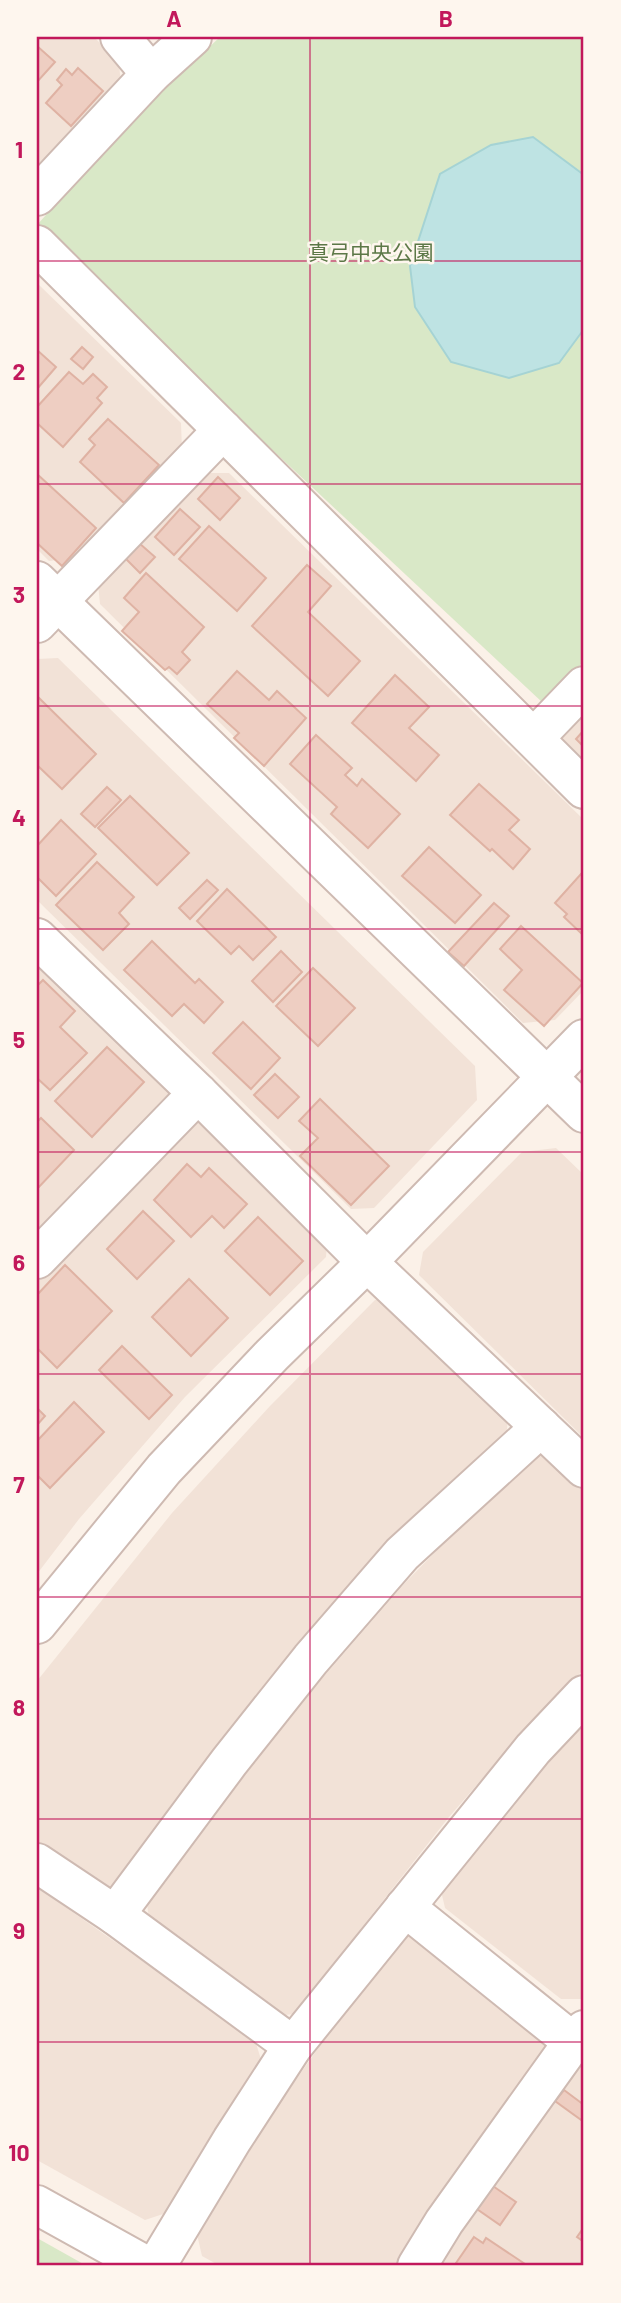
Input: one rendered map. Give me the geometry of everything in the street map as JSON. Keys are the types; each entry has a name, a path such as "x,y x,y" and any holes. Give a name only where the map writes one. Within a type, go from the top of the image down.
{"street":[{"path":"120,37 151,74"},
{"path":"37,196 151,74 192,37"},
{"path":"37,245 584,789"},
{"path":"223,430 44,602 584,1113"},
{"path":"534,738 584,686"},
{"path":"37,938 198,1093 367,1262 584,1468"},
{"path":"37,1624 164,1469 272,1355 367,1262 584,1039"},
{"path":"37,1259 198,1093"},
{"path":"115,1915 286,1690 402,1554 541,1427"},
{"path":"156,2266 293,2046 533,1749 584,1695"},
{"path":"37,1863 115,1915 293,2046"},
{"path":"405,1907 579,2036 444,2222 417,2266"},
{"path":"37,2205 147,2266"}],"shaded area":[{"path":"37,37 94,37 119,63 121,86 37,177"},
{"path":"37,283 181,423 182,450 75,558 49,561 37,549"},
{"path":"204,473 229,473 584,820 584,990 555,1020 523,1023 100,604 98,584"},
{"path":"58,658 475,1066 477,1100 374,1208 351,1209 37,900 37,659"},
{"path":"584,704 584,771 563,750 561,726"},
{"path":"37,966 59,966 172,1078 170,1101 37,1237"},
{"path":"217,1122 328,1233 326,1257 185,1397 79,1519 37,1574 37,1282 192,1123"},
{"path":"556,1148 584,1175 584,1438 419,1275 423,1252 522,1152"},
{"path":"375,1300 397,1300 508,1405 507,1432 120,1886 96,1890 37,1848 37,1681 172,1513 270,1406"},
{"path":"556,1455 584,1481 584,1669 521,1734 449,1817 359,1931 303,2013 276,2016 150,1926 147,1904 218,1806 286,1720 404,1584 529,1456"},
{"path":"584,1715 584,1999 561,1999 445,1908 439,1882"},
{"path":"37,1887 255,2040 263,2066 166,2213 145,2220 37,2160"},
{"path":"421,1932 541,2027 545,2052 464,2159 395,2266 220,2266 202,2256 196,2230 269,2118 397,1936"},
{"path":"584,2055 584,2266 432,2266"}],"green space":[{"name":"真弓中央公園","path":"220,37 584,37 584,661 543,703 37,230 37,225 134,117"},
{"path":"37,2238 87,2266 37,2266"}],"water":[{"path":"533,137 584,175 584,329 559,363 509,378 451,362 415,307 410,266 440,174 491,145"}],"building":[{"path":"37,46 55,62 37,82"},
{"path":"78,68 103,91 71,126 46,103 62,85 57,80 66,69 72,75"},
{"path":"82,347 93,357 83,369 71,359"},
{"path":"37,350 56,367 37,389"},
{"path":"69,372 83,384 93,374 107,387 97,398 102,403 63,447 37,423 37,407"},
{"path":"108,419 159,465 124,503 80,462 95,445 89,439"},
{"path":"37,474 96,528 62,566 37,543"},
{"path":"218,477 240,498 220,520 198,499"},
{"path":"180,509 200,527 174,555 155,537"},
{"path":"209,526 266,578 237,611 179,559"},
{"path":"139,543 155,557 140,573 125,558"},
{"path":"307,565 331,586 308,612 360,661 328,696 252,626"},
{"path":"146,573 204,627 182,652 190,660 177,674 169,667 165,670 122,631 139,612 124,598"},
{"path":"237,671 269,700 277,691 306,718 264,766 234,738 239,733 207,704"},
{"path":"395,675 429,707 409,728 439,755 416,781 352,723"},
{"path":"37,696 96,754 62,789 37,765"},
{"path":"584,730 584,747 576,739"},
{"path":"316,735 352,768 345,775 357,786 362,779 400,814 368,848 331,814 337,807 290,764"},
{"path":"479,784 519,820 509,830 530,849 513,869 450,815"},
{"path":"107,787 121,800 95,827 81,814"},
{"path":"130,796 189,853 157,885 98,828"},
{"path":"61,820 96,854 56,896 37,877 37,846"},
{"path":"429,847 481,895 455,923 402,876"},
{"path":"97,862 134,897 119,913 129,924 103,950 56,905"},
{"path":"581,874 584,877 584,936 564,917 567,914 555,903"},
{"path":"207,880 218,890 190,919 179,908"},
{"path":"227,889 276,937 253,960 239,946 231,954 197,921"},
{"path":"494,903 509,916 464,966 448,952"},
{"path":"521,926 583,983 544,1026 504,990 522,970 500,949"},
{"path":"152,941 195,983 199,979 223,1002 204,1023 184,1004 172,1016 124,970"},
{"path":"281,951 302,972 273,1002 252,981"},
{"path":"313,968 355,1008 318,1046 276,1006"},
{"path":"43,980 75,1011 60,1027 87,1053 50,1090 37,1078 37,986"},
{"path":"243,1022 280,1058 251,1089 213,1053"},
{"path":"107,1047 144,1082 92,1137 55,1101"},
{"path":"275,1074 299,1097 278,1118 254,1095"},
{"path":"320,1099 389,1166 351,1205 300,1156 318,1138 299,1121"},
{"path":"41,1118 74,1150 37,1189 37,1122"},
{"path":"187,1164 201,1177 209,1168 247,1204 224,1228 212,1216 191,1237 154,1200"},
{"path":"143,1211 174,1241 137,1279 107,1249"},
{"path":"258,1217 303,1261 270,1295 225,1251"},
{"path":"65,1265 112,1311 57,1368 37,1348 37,1295"},
{"path":"189,1279 228,1318 191,1356 152,1317"},
{"path":"122,1346 172,1395 149,1419 99,1370"},
{"path":"74,1402 104,1432 50,1488 37,1475 37,1441"},
{"path":"37,1408 45,1416 37,1425"},
{"path":"564,2090 584,2105 584,2122 555,2101"},
{"path":"490,2184 516,2202 500,2225 474,2207"},
{"path":"584,2227 584,2242 577,2237"},
{"path":"474,2237 483,2243 486,2238 528,2266 454,2266"}]}
